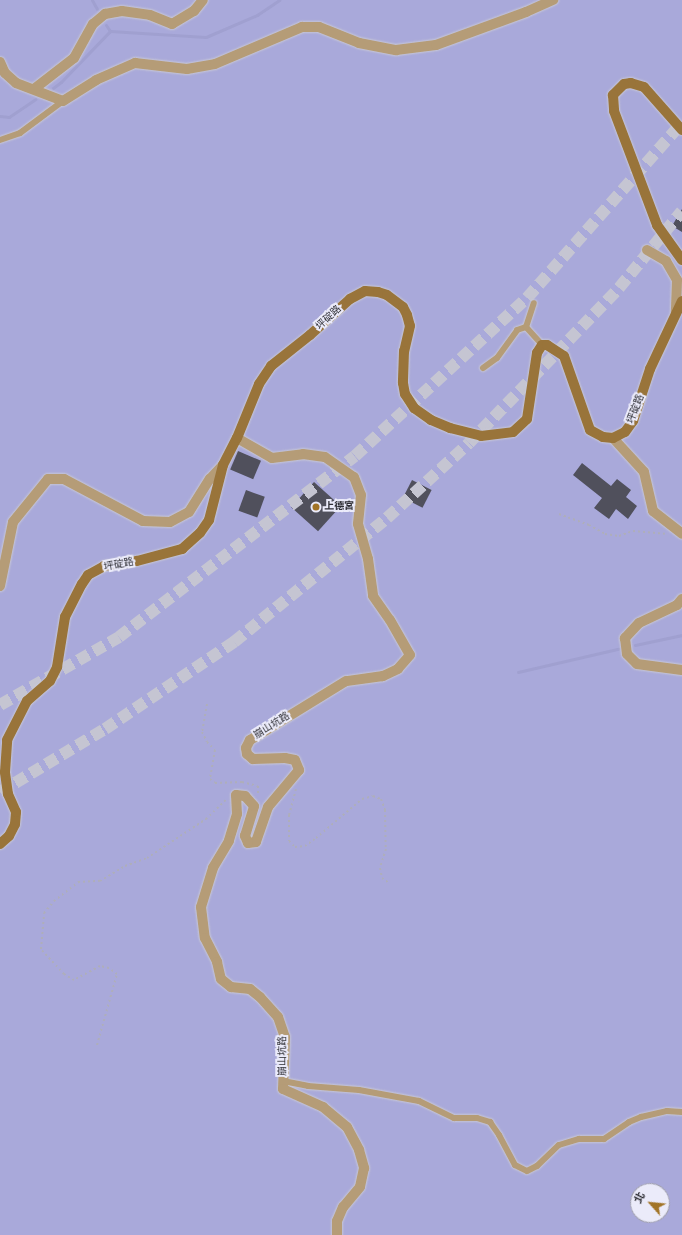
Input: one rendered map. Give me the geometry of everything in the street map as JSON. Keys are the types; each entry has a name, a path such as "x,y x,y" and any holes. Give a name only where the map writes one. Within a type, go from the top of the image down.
{"main road":[{"path":"682,130 644,87 630,83 624,84 613,94 614,111 657,225 682,260"},
{"name":"坪碇路","path":"0,844 9,836 15,824 16,812 8,794 6,772 7,740 27,701 50,681 57,667 65,617 82,584 88,575 104,566 137,561 182,549 200,533 209,520 223,465 237,438 259,384 271,366 310,335 350,299 365,291 387,295 403,307 410,326 404,351 402,383 405,394 414,408 431,420 450,428 481,436 490,436 513,432 527,419 531,404 534,365 537,353 542,345"},
{"name":"坪碇路","path":"613,438 625,432 633,421 650,369 682,301"},
{"path":"542,345 547,345 554,348 564,356 590,430 599,436 613,438"}],"street":[{"path":"34,89 74,58 93,24 105,14 122,11 150,15 172,24 194,11 203,0"},
{"path":"0,62 5,73 16,83 63,101 96,80 135,63 187,69 215,64 302,26 318,26 359,44 396,50 436,45 526,12 553,0"},
{"path":"647,250 666,261 677,280 676,313"},
{"name":"崩山坑路","path":"237,438 272,458 303,454 325,457 354,478 361,494 358,524 368,559 373,596 390,620 410,655 398,669 383,676 346,681 250,740 246,748 247,754 253,759 285,758 295,760 299,770"},
{"path":"613,438 644,472 653,511 682,534"},
{"path":"0,586 13,522 48,479 64,479 143,521 170,522 189,512 210,479 223,465"},
{"path":"682,599 677,605 639,623 625,638 628,654 637,664 682,670"},
{"path":"236,795 245,796 254,806 245,836 248,843 256,842 268,806 299,770"},
{"name":"崩山坑路","path":"236,795 237,814 229,841 213,868 201,907 206,938 217,962 221,979 231,987 250,989 260,997 278,1017 285,1036 283,1089 323,1107 347,1128 359,1150 364,1168 360,1187 343,1207 337,1221 337,1235"}],"lane":[{"path":"0,140 20,133 63,101"},
{"path":"526,327 534,303"},
{"path":"526,327 542,345"},
{"path":"483,368 497,358 517,330 526,327"},
{"path":"283,1081 308,1086 359,1090 419,1101 454,1118 476,1118 490,1122 499,1134 515,1165 527,1171 538,1166 559,1145 579,1139 604,1139 629,1122 641,1117 667,1111 682,1112"}],"path":[{"path":"559,514 589,525 604,534 619,536 633,531 668,534"},
{"path":"207,704 202,732 207,742 215,750 210,779 215,783 242,782 258,786 259,793 254,806"},
{"path":"299,770 298,783 289,815 289,841 295,847 304,846 316,838 362,799 373,796 380,799 385,810 386,849 380,868 382,878 389,883"},
{"path":"97,1045 117,974 109,968 100,966 74,980 64,974 41,949 44,913 54,901 78,882 100,881 124,866 147,858 206,820 225,800 236,795"}],"shaded area":[{"path":"0,0 682,0 682,1235 0,1235"}],"building":[{"path":"682,209 682,232 672,226"},
{"path":"238,451 261,461 253,479 230,469"},
{"path":"582,463 611,486 617,479 631,490 626,497 637,506 628,519 616,509 609,519 594,508 602,498 573,475"},
{"path":"412,480 432,490 423,508 403,498"},
{"name":"上德宮","path":"314,482 341,506 318,531 291,507"},
{"path":"246,490 265,497 257,518 238,511"}],"waterway":[{"path":"92,0 97,9"},
{"path":"53,88 61,82 110,31 206,37 257,15 279,0"},
{"path":"106,25 110,31"},
{"path":"0,116 9,117 36,99"},
{"path":"635,645 682,635"},
{"path":"518,672 618,649"}],"tunnel":[{"path":"0,705 119,637 355,456 527,298 682,123"},
{"path":"0,792 105,729 234,642 387,518 469,443 619,288 682,211"}],"place":[{"name":"上德宮","path":"316,507"}]}
